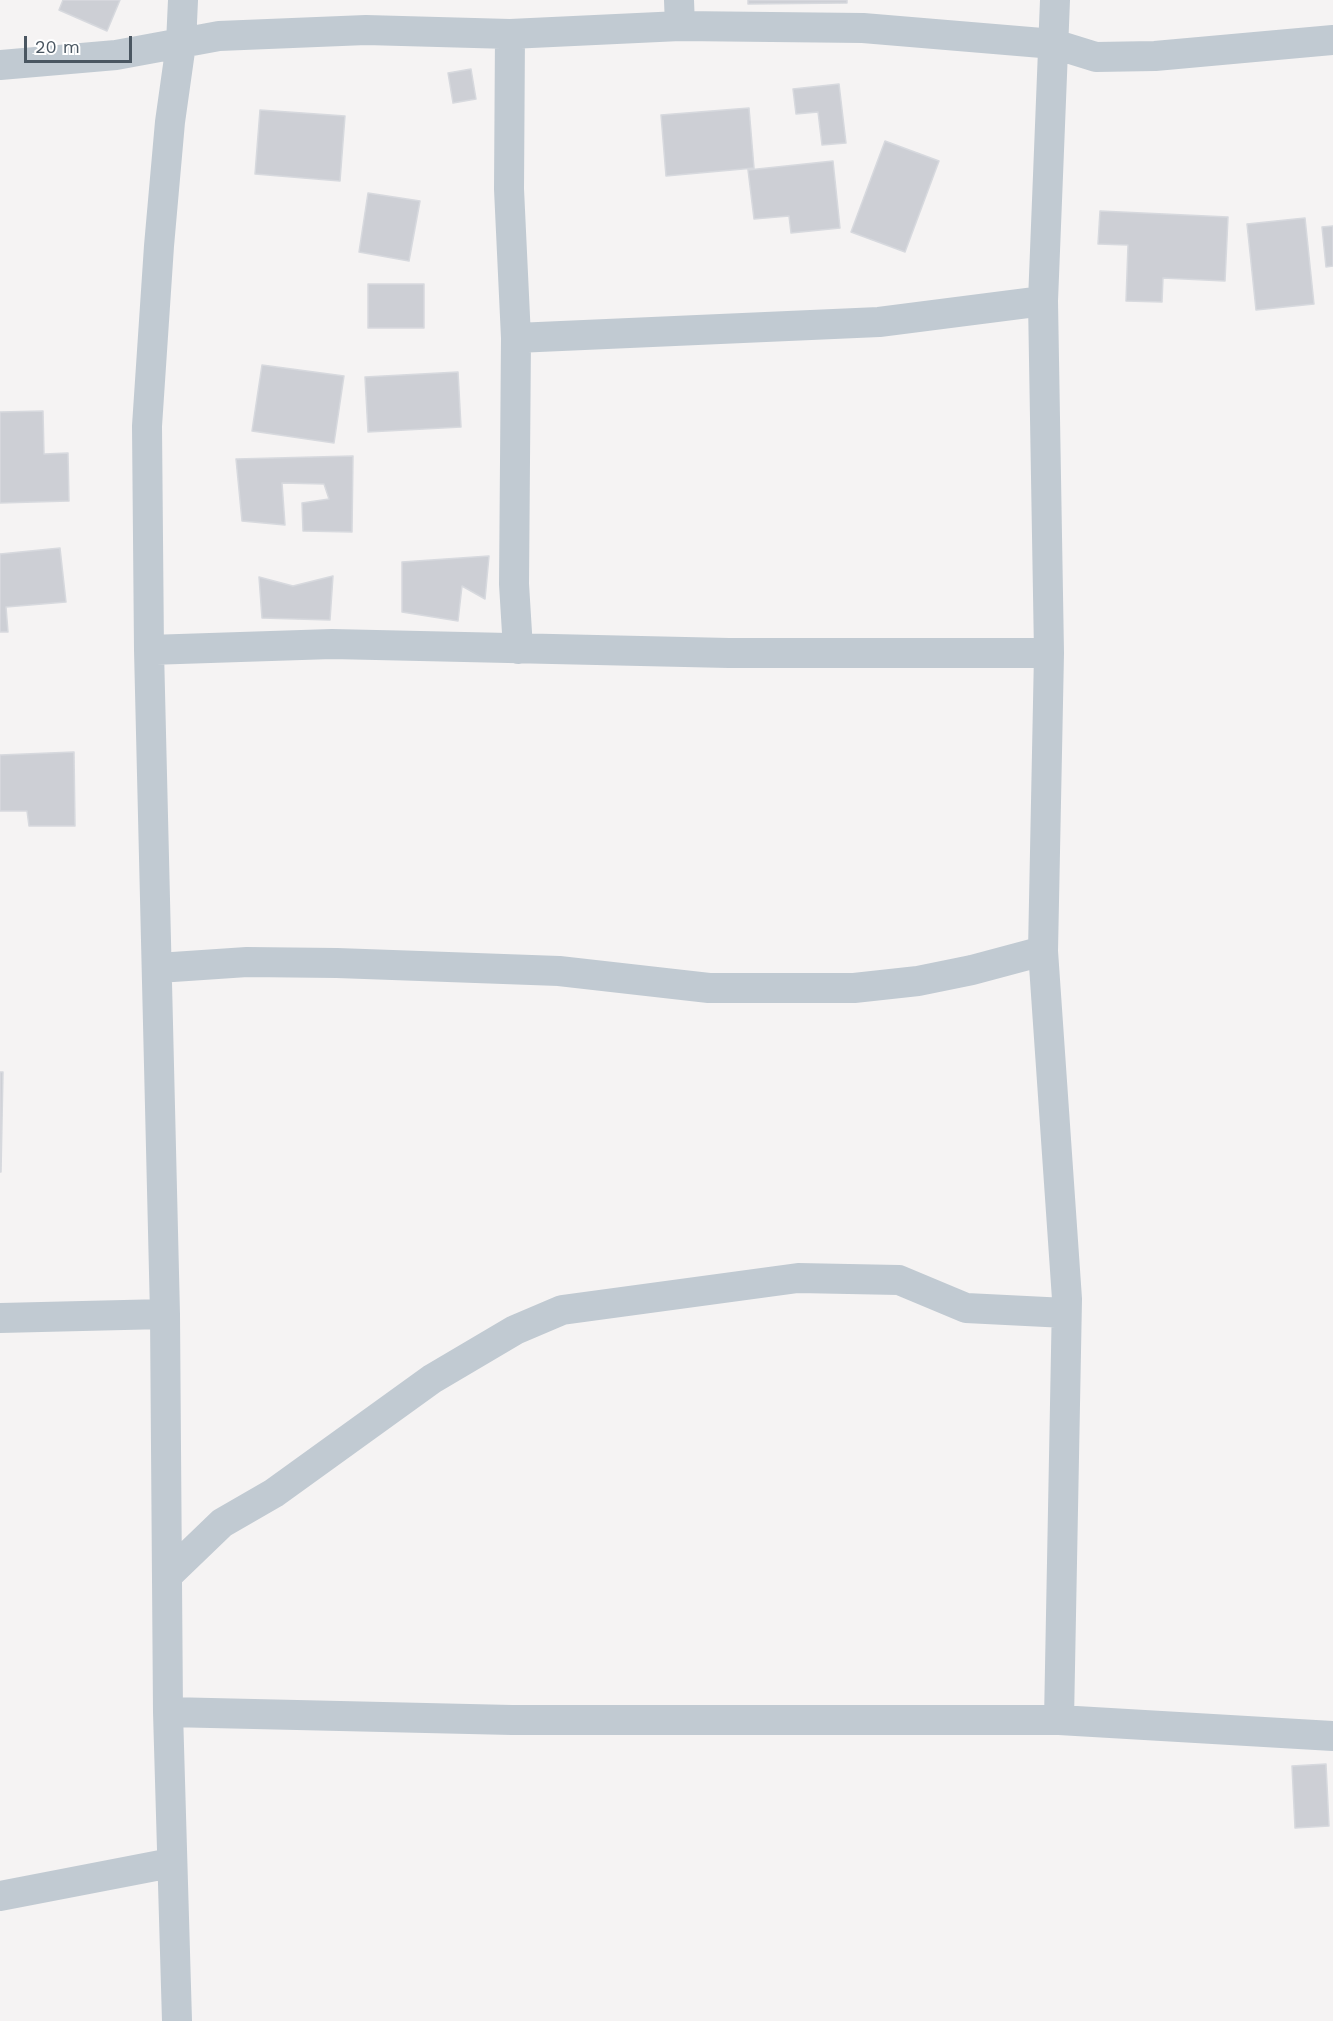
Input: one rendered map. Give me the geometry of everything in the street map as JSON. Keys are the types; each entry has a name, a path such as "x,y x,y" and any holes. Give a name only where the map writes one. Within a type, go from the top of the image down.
{"street":[{"path":"177,2021 168,1712 169,1574 165,1314 149,650 147,426 169,134 181,44 183,0"},
{"path":"1054,0 1043,301 1049,653 1044,798 1043,951 1066,1313 1059,1720"},
{"path":"0,65 116,55 219,36 255,33 366,30 510,34 679,13 1053,44 1096,57 1155,56 1333,40"},
{"path":"510,34 509,189 516,338 514,584 518,649"},
{"path":"516,338 879,322 1043,301"},
{"path":"149,650 332,644 729,653 1049,653"},
{"path":"158,968 247,962 349,964 560,971 709,988 854,988 961,972 1043,951"},
{"path":"169,1574 222,1522 283,1487 432,1379 515,1330 562,1310 798,1278 899,1280 966,1308 1066,1313"},
{"path":"0,1318 165,1314"},
{"path":"168,1712 512,1720 1059,1720 1333,1736"},
{"path":"0,1896 171,1863"}],"building":[{"path":"63,0 120,0 107,31 59,10"},
{"path":"748,0 847,0 847,3 748,4"},
{"path":"471,69 476,99 453,103 448,73"},
{"path":"839,84 846,143 822,145 818,112 796,114 793,89"},
{"path":"749,108 754,168 666,176 661,115"},
{"path":"260,110 345,116 340,181 255,174"},
{"path":"885,141 939,161 905,252 851,232"},
{"path":"833,161 840,228 791,233 789,216 754,219 748,170"},
{"path":"368,193 420,201 409,261 359,252"},
{"path":"1100,211 1228,217 1225,281 1163,278 1162,302 1126,301 1128,245 1098,244"},
{"path":"1305,218 1314,304 1256,310 1247,224"},
{"path":"1333,226 1333,266 1326,267 1322,227"},
{"path":"368,284 424,284 424,328 368,328"},
{"path":"262,365 344,376 334,443 252,431"},
{"path":"458,372 461,427 368,432 365,377"},
{"path":"43,411 44,454 68,453 69,501 0,503 0,412"},
{"path":"353,456 352,532 303,531 302,503 329,499 324,484 282,483 285,525 242,521 236,459"},
{"path":"60,548 66,602 6,607 8,632 0,632 0,554"},
{"path":"489,556 485,599 462,586 458,621 402,612 402,562"},
{"path":"333,576 330,620 262,618 259,577 293,586"},
{"path":"74,752 75,826 29,826 27,811 0,811 0,755"},
{"path":"0,1072 3,1072 1,1172 0,1172"},
{"path":"1326,1764 1329,1826 1295,1828 1292,1766"}]}
